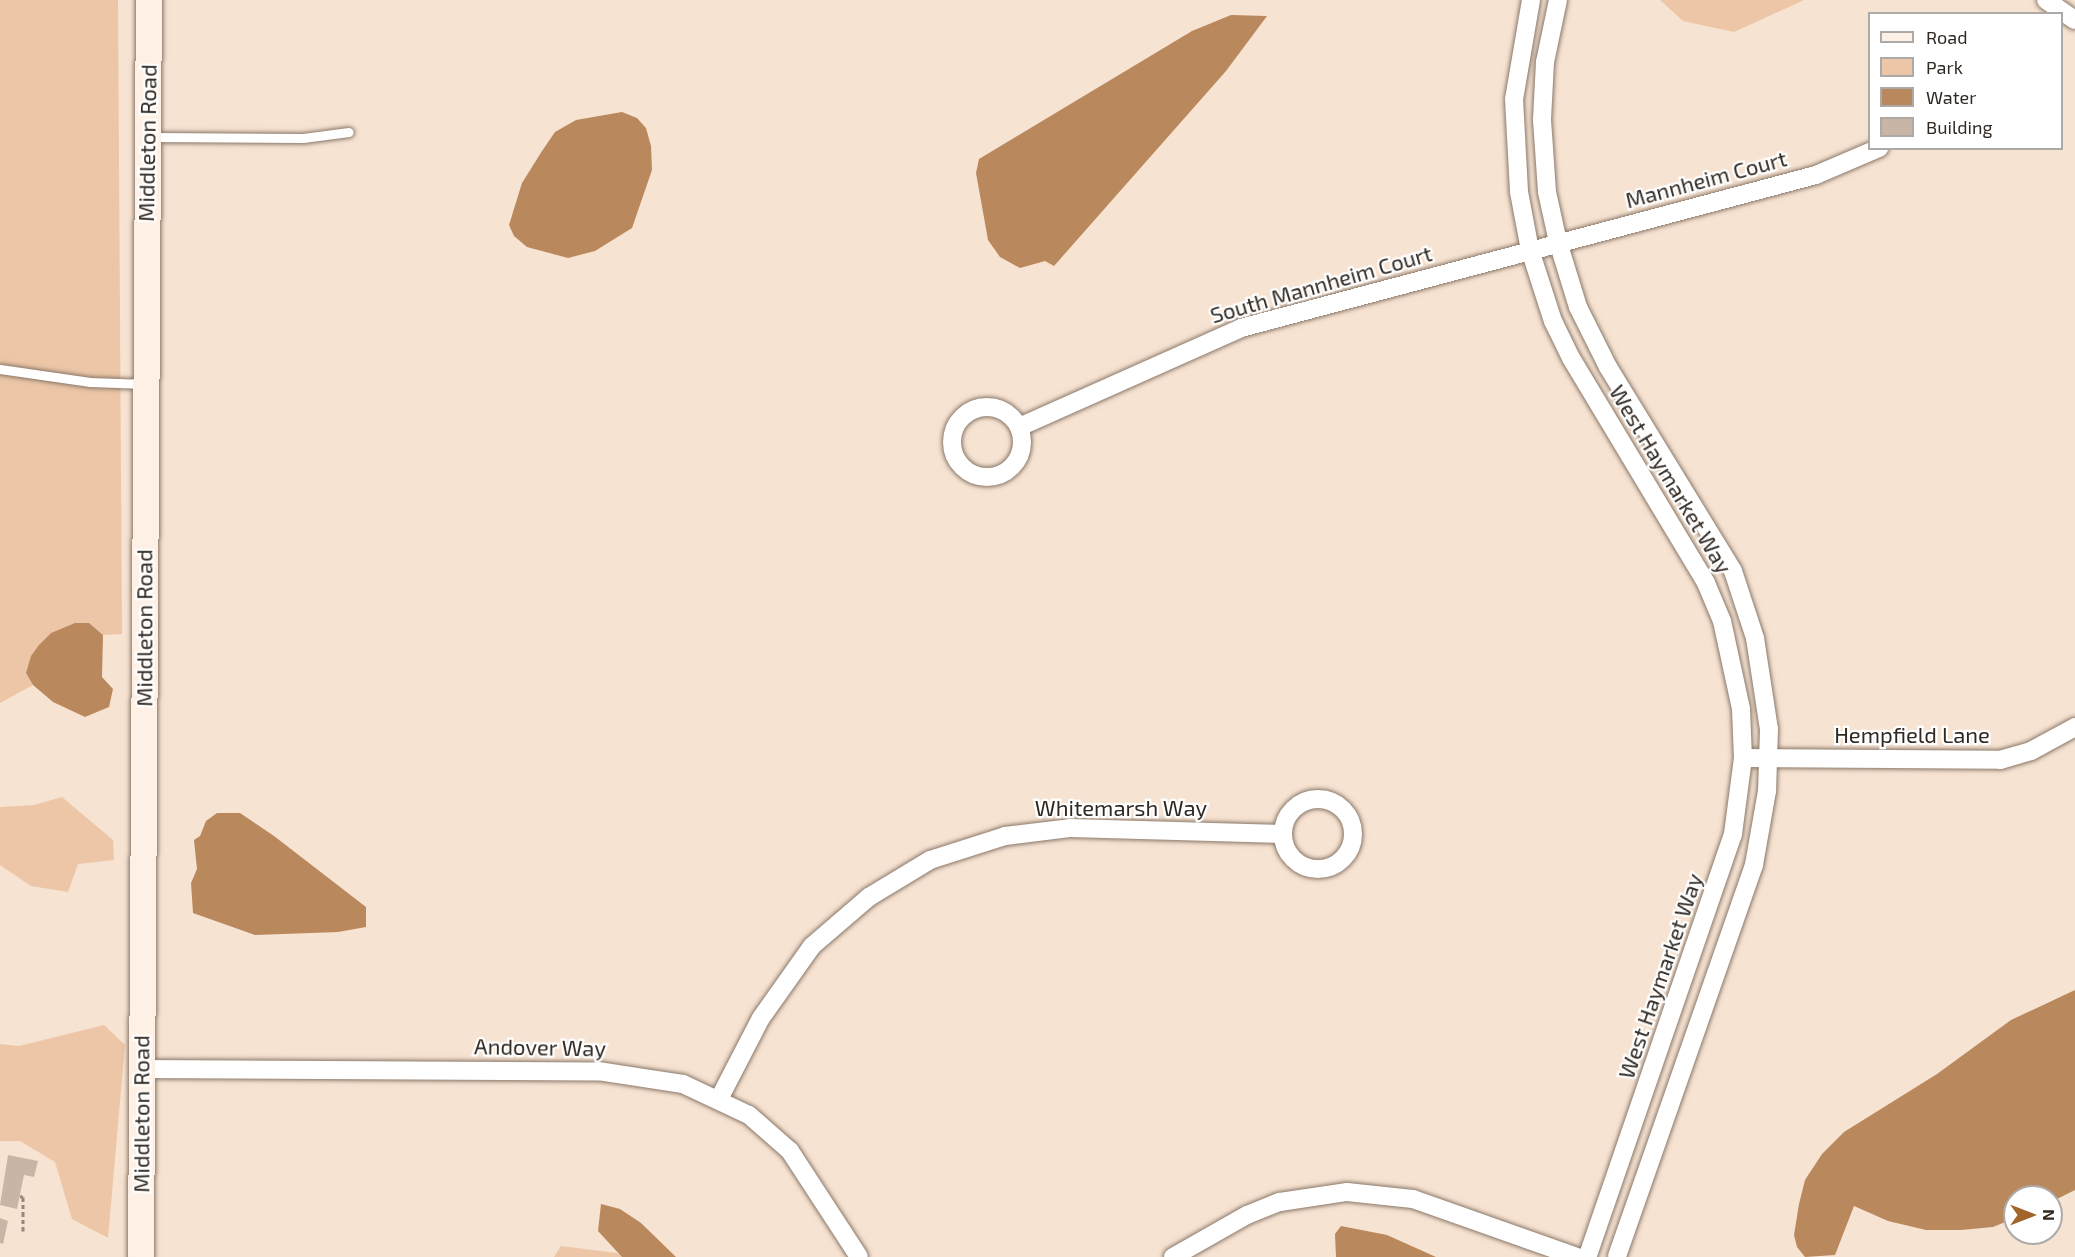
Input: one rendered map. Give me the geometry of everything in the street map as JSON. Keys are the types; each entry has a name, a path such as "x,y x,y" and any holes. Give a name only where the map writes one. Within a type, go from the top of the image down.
{"street":[{"name":"Middleton Road","path":"141,1257 148,0"},
{"name":"West Haymarket Way","path":"1531,0 1515,99 1519,192 1543,246 1578,307 1608,367 1733,571 1763,672 1770,758 1754,866 1617,1257"},
{"name":"West Haymarket Way","path":"1557,0 1545,62 1542,120 1547,192 1543,246 1549,310 1571,358 1706,583 1733,663 1741,709 1743,758 1733,834 1718,884 1587,1257"},
{"path":"2046,0 2075,20"},
{"name":"Mannheim Court","path":"1543,246 1816,175 1874,150"},
{"name":"South Mannheim Court","path":"1019,427 1241,328 1543,246"},
{"name":"Hempfield Lane","path":"1743,758 2000,760 2031,751 2075,727"},
{"name":"Whitemarsh Way","path":"719,1099 761,1018 812,946 869,897 930,860 985,840 1070,828 1283,834"},
{"name":"Andover Way","path":"141,1069 598,1071 655,1077 719,1099 748,1115 790,1151 811,1177 859,1257"},
{"path":"1173,1257 1247,1215 1280,1202 1347,1192 1413,1199 1577,1257"}],"lane":[{"path":"147,137 303,138 349,132"},
{"path":"0,369 90,382 145,384"}],"path":[{"path":"20,1196 23,1197 23,1231"}],"green space":[{"path":"0,0 118,0 122,634 103,635 89,623 65,628 26,673 33,685 0,703"},
{"path":"1660,0 1804,0 1734,32 1683,21"},
{"path":"62,797 113,840 114,860 78,864 68,892 31,886 0,865 0,807 34,805"},
{"path":"104,1025 125,1045 108,1238 72,1219 55,1162 20,1141 0,1141 0,1044 19,1046"},
{"path":"561,1246 617,1253 622,1257 554,1257"}],"water":[{"path":"1231,15 1267,16 1226,71 1054,266 1045,261 1020,268 1000,257 988,240 976,173 979,159 1192,31"},
{"path":"622,112 637,118 646,128 651,146 652,170 632,228 595,251 568,258 527,247 514,236 509,225 522,183 555,132 576,120"},
{"path":"75,623 89,623 103,635 102,677 113,689 109,707 85,717 53,702 33,685 26,673 31,656 39,645 51,633"},
{"path":"217,813 240,813 274,836 366,907 366,927 338,932 255,935 193,913 191,883 197,869 194,840 200,836 206,821"},
{"path":"2075,990 2075,1190 2063,1196 2063,1185 2003,1185 2003,1223 1993,1227 1961,1230 1926,1230 1888,1221 1854,1206 1835,1255 1805,1257 1797,1247 1794,1235 1799,1204 1805,1180 1822,1154 1844,1132 1937,1074 2011,1020"},
{"path":"601,1204 620,1209 641,1223 676,1257 622,1257 598,1231"},
{"path":"1341,1226 1387,1235 1436,1257 1336,1257 1335,1234"}],"building":[{"path":"8,1155 38,1161 34,1177 24,1175 17,1209 0,1205"},
{"path":"0,1218 8,1221 3,1244 0,1243"}]}
